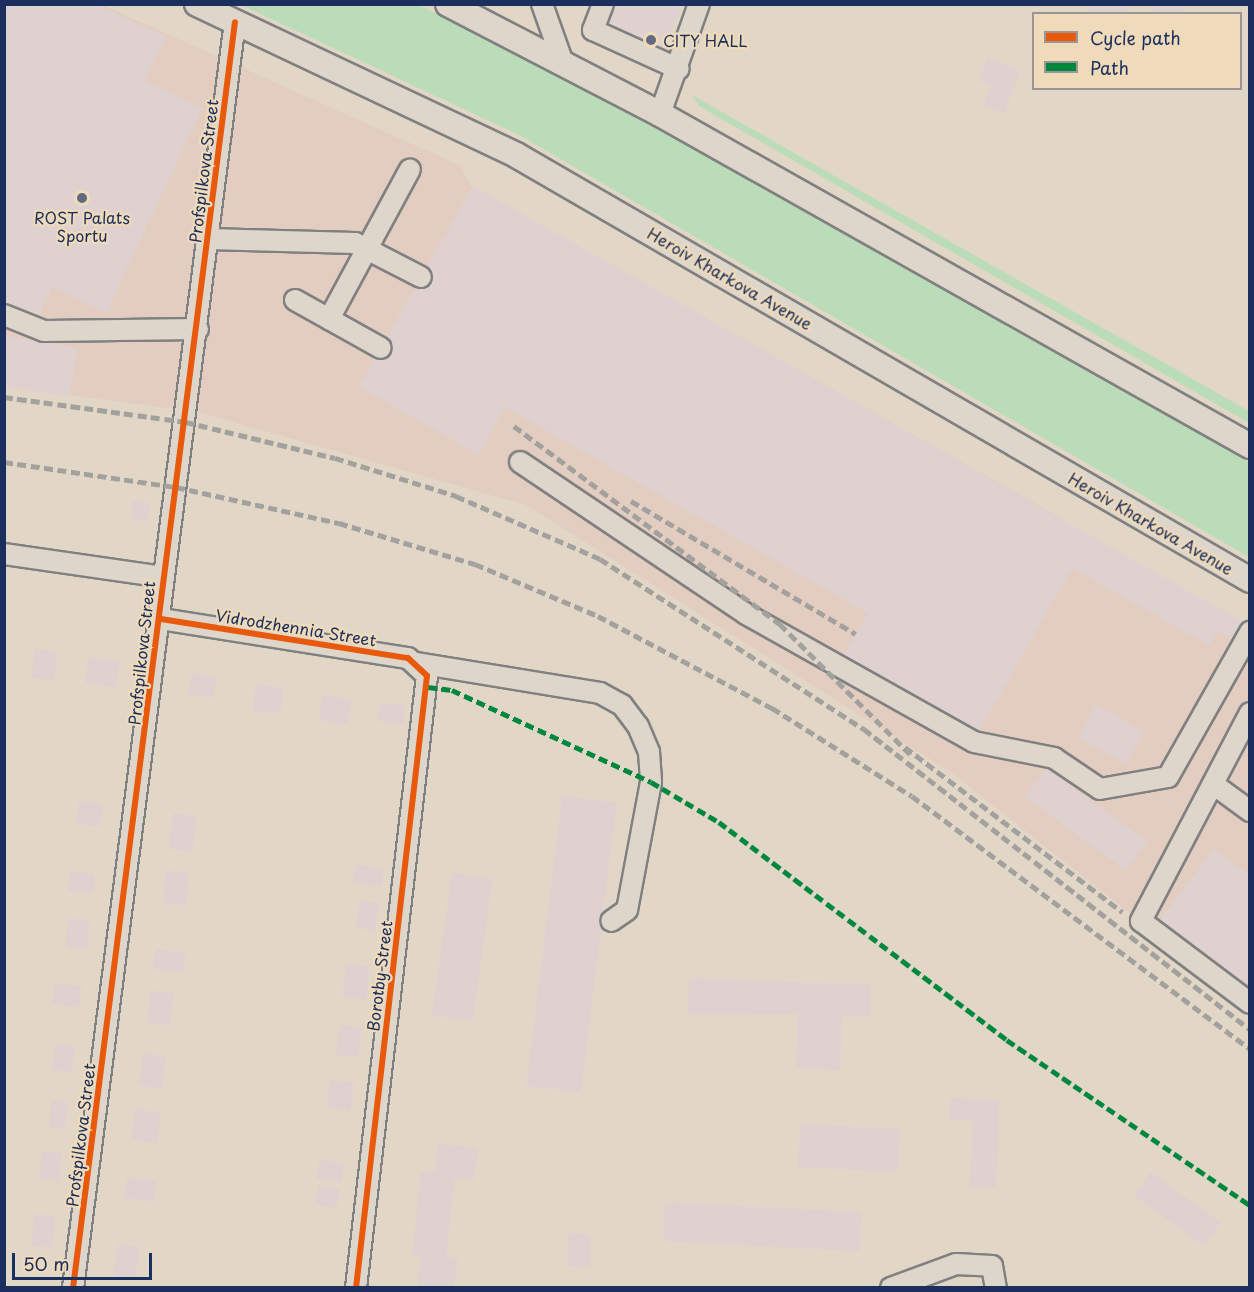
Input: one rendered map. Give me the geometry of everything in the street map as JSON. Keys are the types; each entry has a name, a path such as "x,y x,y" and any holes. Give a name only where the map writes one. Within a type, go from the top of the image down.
{"main road":[{"name":"Heroiv Kharkova Avenue","path":"197,4 516,154 1250,580"},
{"path":"448,4 660,114 1250,446"}],"street":[{"path":"542,4 563,63"},
{"path":"603,4 593,30 679,69"},
{"path":"660,114 679,69 699,4"},
{"name":"Profspilkova Street","path":"73,1287 161,619 163,577 198,329 235,22"},
{"path":"329,319 410,169"},
{"path":"208,239 326,240 367,247 421,278"},
{"path":"295,300 381,348"},
{"path":"4,315 44,331 198,329"},
{"path":"520,462 746,614 974,742 1054,759 1100,789 1168,777 1250,632"},
{"path":"4,554 163,577"},
{"name":"Vidrodzhennia Street","path":"161,619 421,665 600,693 622,705 638,726 649,752 651,783 627,910 611,921"},
{"name":"Borotby Street","path":"356,1287 428,687 421,665"},
{"path":"1250,714 1141,921 1250,1003"},
{"path":"1213,784 1250,811"},
{"path":"891,1287 956,1264 992,1266 996,1287"}],"shaded area":[{"path":"5,5 103,5 461,166 470,185 1047,510 1249,636 1249,1007 952,773 526,505 198,412 5,387"}],"green space":[{"path":"241,5 419,5 708,153 1249,462 1249,557 519,135"},
{"path":"692,95 1249,411 1249,423 699,106"}],"building":[{"name":"ROST Palats Sportu","path":"4,4 96,4 166,37 145,81 202,108 106,313 52,287 36,320 4,305"},
{"name":"CITY HALL","path":"617,4 683,4 663,51 607,28"},
{"path":"1090,4 1129,4 1126,12 1087,12"},
{"path":"1155,4 1187,4 1185,12 1153,12"},
{"path":"988,58 1020,71 1004,114 983,106 991,86 979,81"},
{"path":"473,186 1245,623 1235,641 1217,631 1209,645 1072,568 979,731 844,655 868,613 505,407 478,454 359,387"},
{"path":"4,336 77,348 69,397 4,387"},
{"path":"133,500 150,502 148,521 131,519"},
{"path":"35,649 58,652 54,681 31,678"},
{"path":"88,658 119,661 116,687 85,684"},
{"path":"192,673 217,678 213,698 188,694"},
{"path":"255,685 283,687 281,713 253,711"},
{"path":"323,695 352,700 347,726 318,721"},
{"path":"380,702 406,706 403,725 377,721"},
{"path":"1096,705 1144,732 1126,764 1078,737"},
{"path":"1046,768 1147,841 1126,871 1025,797"},
{"path":"562,796 617,803 581,1093 526,1086"},
{"path":"79,801 103,804 100,827 76,824"},
{"path":"173,813 197,816 192,852 169,849"},
{"path":"1214,849 1250,875 1250,989 1159,921"},
{"path":"356,865 384,869 381,887 353,883"},
{"path":"166,870 189,872 186,905 163,903"},
{"path":"70,871 95,874 92,894 68,891"},
{"path":"452,873 493,879 473,1021 432,1016"},
{"path":"360,900 380,903 375,931 356,928"},
{"path":"68,918 90,920 87,950 65,948"},
{"path":"156,949 186,953 183,973 153,969"},
{"path":"346,964 370,967 366,1000 342,997"},
{"path":"689,978 871,985 870,1017 842,1016 840,1070 796,1068 798,1014 688,1015"},
{"path":"55,983 82,987 79,1008 52,1004"},
{"path":"151,990 174,993 170,1026 147,1023"},
{"path":"340,1025 362,1028 358,1058 336,1055"},
{"path":"55,1044 75,1046 72,1072 52,1070"},
{"path":"143,1053 166,1056 162,1089 139,1086"},
{"path":"330,1080 354,1083 350,1111 327,1108"},
{"path":"950,1098 999,1100 996,1188 970,1187 973,1120 949,1119"},
{"path":"52,1100 68,1102 65,1129 49,1127"},
{"path":"135,1109 161,1112 157,1143 131,1140"},
{"path":"800,1124 900,1129 898,1172 798,1167"},
{"path":"438,1144 478,1148 474,1180 455,1178 446,1257 458,1258 454,1288 417,1287 421,1256 412,1255 421,1171 435,1172"},
{"path":"42,1151 62,1153 59,1182 39,1180"},
{"path":"319,1160 344,1163 341,1182 317,1179"},
{"path":"1151,1172 1221,1223 1204,1246 1134,1195"},
{"path":"127,1177 157,1181 154,1202 124,1198"},
{"path":"318,1186 340,1189 337,1208 315,1205"},
{"path":"665,1202 862,1212 860,1251 663,1241"},
{"path":"34,1214 55,1216 52,1248 31,1246"},
{"path":"569,1233 591,1234 589,1267 567,1266"},
{"path":"118,1244 140,1247 135,1280 113,1277"}],"railway":[{"path":"4,397 186,422 335,458 456,496 600,559 864,729 1250,1029"},
{"path":"514,426 780,624 910,754"},
{"path":"4,462 176,487 339,523 475,564 598,616 772,708 912,796 1250,1049"},
{"path":"631,501 856,634"},
{"path":"905,747 1122,912"}],"marked path":[{"path":"428,687 452,690 651,782 719,822 1007,1040 1250,1205"}],"cycle path":[{"path":"73,1288 235,22"},
{"path":"161,619 408,658 427,676 356,1288"}],"place":[{"name":"CITY HALL","path":"651,40"},
{"name":"ROST Palats Sportu","path":"82,198"}]}
